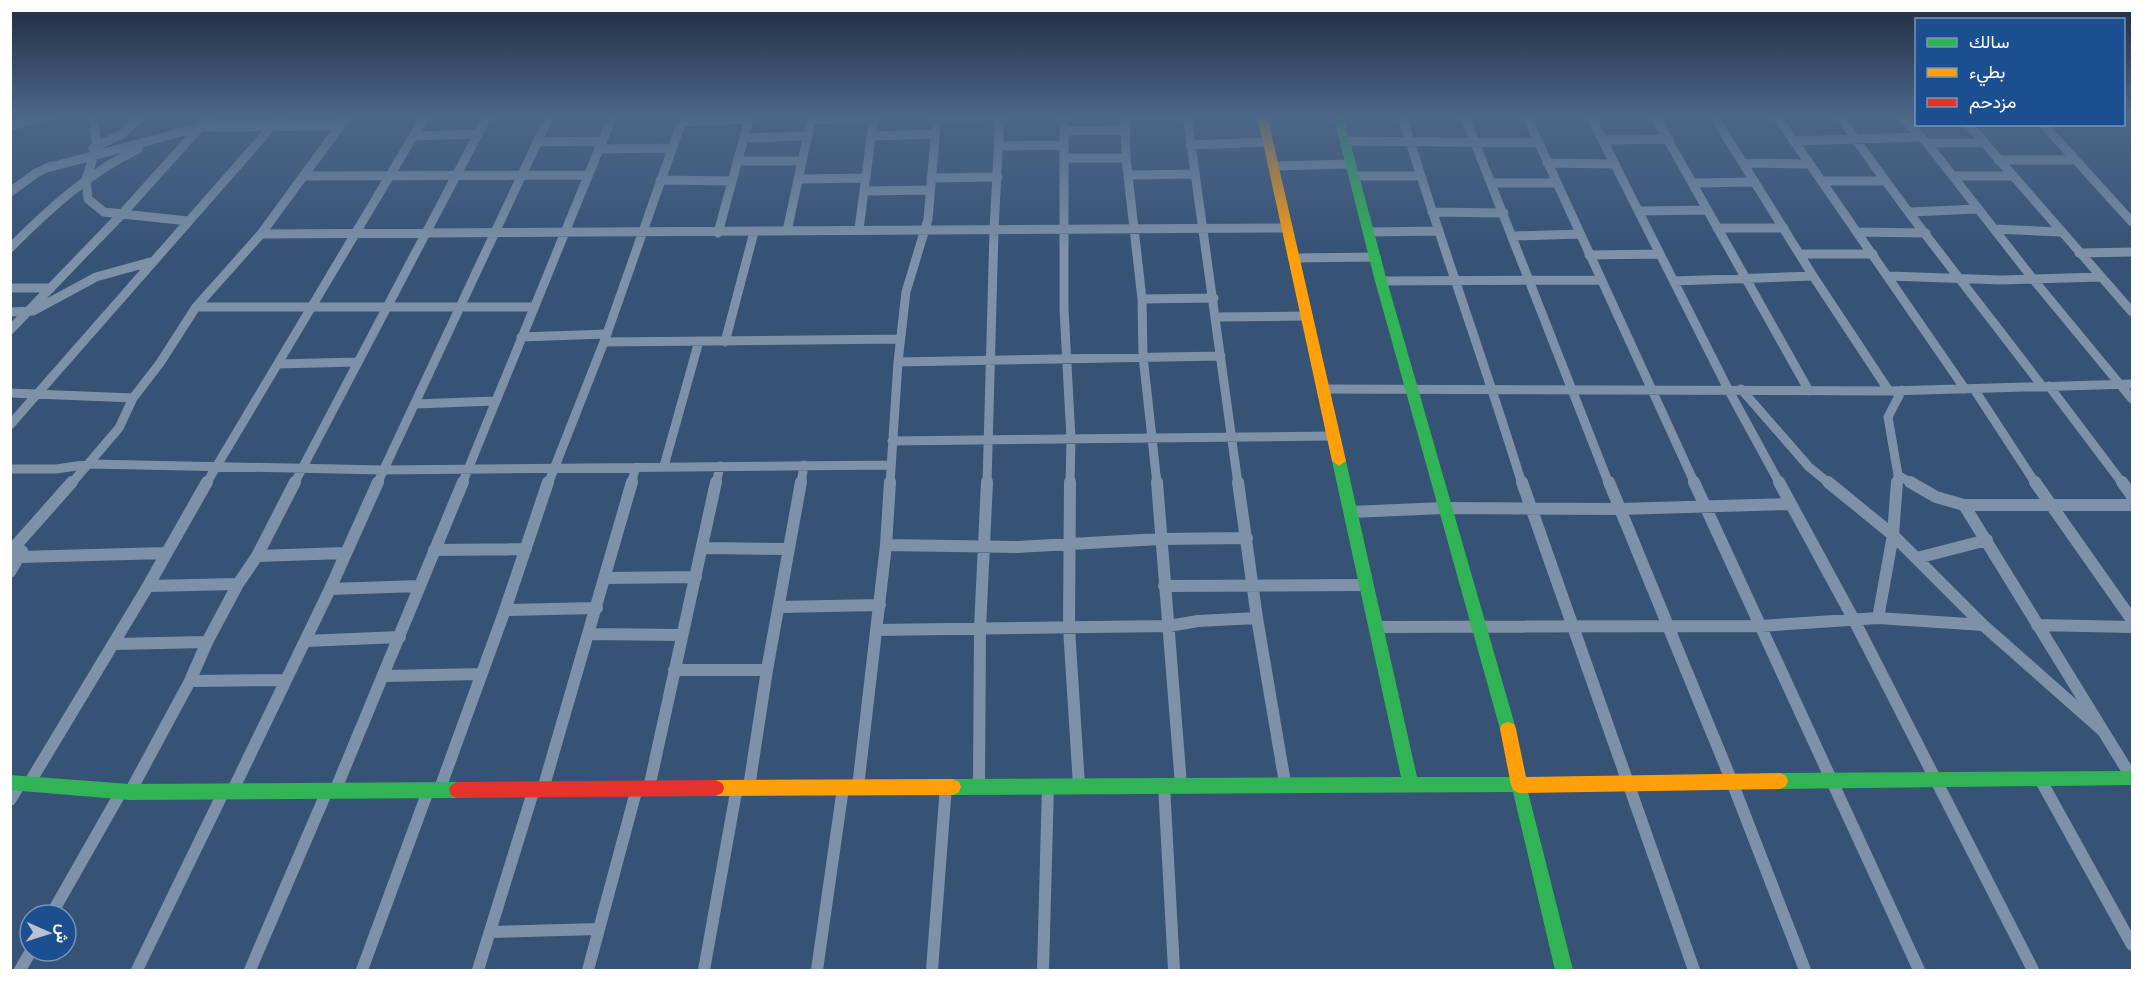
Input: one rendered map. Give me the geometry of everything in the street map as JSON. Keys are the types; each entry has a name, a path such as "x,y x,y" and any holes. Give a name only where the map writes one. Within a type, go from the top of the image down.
{"street":[{"path":"10,192 28,177 63,161"},
{"path":"47,168 73,161"},
{"path":"92,161 86,179 86,196 101,210 188,221"},
{"path":"10,248 57,202 86,179 116,161"},
{"path":"10,330 170,161"},
{"path":"10,425 241,161"},
{"path":"10,572 15,555 32,530 119,428 133,398 160,363 196,308 261,234 314,161"},
{"path":"10,800 113,644 399,161"},
{"path":"58,903 190,681 207,642 238,584 257,556 462,161"},
{"path":"137,970 305,641 528,161"},
{"path":"250,970 385,676 419,586 594,161"},
{"path":"362,970 481,674 554,468 605,338 667,161"},
{"path":"718,233 738,161 802,161 787,231"},
{"path":"859,230 868,161"},
{"path":"858,787 886,545 900,339 908,281 928,219 932,161"},
{"path":"979,786 980,628 999,161"},
{"path":"1065,161 1066,358 1071,439 1068,543 1069,628 1079,785"},
{"path":"1126,161 1142,298 1143,356 1153,437 1181,785"},
{"path":"1193,161 1257,618 1285,783"},
{"path":"1272,161 1411,784"},
{"path":"1350,161 1444,508 1511,742 1564,970"},
{"path":"1416,161 1493,389 1530,508 1694,970"},
{"path":"1482,161 1571,390 1732,782 1805,970"},
{"path":"1613,161 1728,389 1854,620 2034,970"},
{"path":"1681,161 1745,280 1809,391"},
{"path":"1808,161 2133,620"},
{"path":"1871,161 1884,181 1911,212 1961,279 2133,496"},
{"path":"1941,161 1977,210 2133,399"},
{"path":"1999,161 2133,312"},
{"path":"2075,161 2133,222"},
{"path":"1615,164 1547,163 1760,626 1834,781 1919,970"},
{"path":"1743,163 1810,164"},
{"path":"1743,163 1813,276 1889,391"},
{"path":"1273,166 1420,176"},
{"path":"1129,175 1195,174"},
{"path":"303,176 588,175"},
{"path":"1953,176 2012,176"},
{"path":"931,178 998,177"},
{"path":"798,179 866,178"},
{"path":"660,180 732,181"},
{"path":"1822,181 1884,181"},
{"path":"1693,183 1755,182"},
{"path":"1492,183 1556,183"},
{"path":"864,191 930,190"},
{"path":"1638,211 1707,210"},
{"path":"1911,212 1977,210"},
{"path":"1432,212 1504,213"},
{"path":"261,234 1287,228"},
{"path":"1717,228 1784,228"},
{"path":"1994,229 2060,232"},
{"path":"1369,232 1438,231"},
{"path":"726,342 754,232"},
{"path":"1857,232 1926,233"},
{"path":"1513,236 1580,234"},
{"path":"2079,253 2133,252"},
{"path":"1589,255 1660,254"},
{"path":"1800,254 1873,254"},
{"path":"1295,258 1376,257"},
{"path":"10,312 28,312 96,277 151,262"},
{"path":"1674,281 1813,276"},
{"path":"1889,276 1961,279 2101,277"},
{"path":"1382,281 1600,280"},
{"path":"10,288 51,288"},
{"path":"1142,298 1214,298"},
{"path":"196,308 534,308"},
{"path":"1216,317 1308,316"},
{"path":"521,337 726,342 900,339"},
{"path":"664,466 699,341"},
{"path":"898,362 1221,356"},
{"path":"278,364 356,362"},
{"path":"1324,389 1889,391 2133,384"},
{"path":"1741,389 1809,467 1893,535 1983,625 2047,684 2103,731"},
{"path":"1878,618 1893,535 1898,475 1888,417 1902,390"},
{"path":"10,393 133,398"},
{"path":"416,404 494,401"},
{"path":"892,441 1334,436"},
{"path":"10,469 56,469 90,464 383,470 891,465"},
{"path":"704,970 767,670 804,465"},
{"path":"588,970 643,788 674,670 720,466"},
{"path":"478,970 590,634 636,467"},
{"path":"1898,475 1936,497 1964,505 2133,505"},
{"path":"1351,512 1444,508 1620,509 1789,504"},
{"path":"1964,505 2133,778"},
{"path":"886,545 985,546 1247,538"},
{"path":"1917,558 1987,540"},
{"path":"703,548 789,549"},
{"path":"434,550 526,549"},
{"path":"15,555 166,553"},
{"path":"257,556 345,553"},
{"path":"605,578 696,578"},
{"path":"148,586 238,584"},
{"path":"1164,586 1367,585"},
{"path":"330,589 419,586"},
{"path":"779,606 880,605"},
{"path":"505,610 597,608"},
{"path":"877,630 1169,626 1198,621 1257,618"},
{"path":"1377,627 1760,626 1878,618 1983,625"},
{"path":"2037,625 2133,627"},
{"path":"590,634 681,635"},
{"path":"305,641 400,637"},
{"path":"113,644 207,642"},
{"path":"674,670 767,670"},
{"path":"385,676 481,674"},
{"path":"190,681 286,680"},
{"path":"20,782 126,792 1285,783 1520,785 1936,778 2133,778"},
{"path":"2040,779 2133,945"},
{"path":"1164,785 1174,970"},
{"path":"932,970 946,786"},
{"path":"1043,970 1048,786"},
{"path":"817,970 843,788"},
{"path":"490,932 599,929"}],"traffic: fast":[{"path":"1350,161 1381,281 1508,729"},
{"path":"1339,461 1411,784 1519,785 1564,970"},
{"path":"1780,781 2132,778"},
{"path":"10,782 130,792 457,790"},
{"path":"953,787 1411,784"}],"traffic: slow":[{"path":"1272,161 1339,461"},
{"path":"1508,729 1519,785 1780,781"},
{"path":"716,788 953,787"}],"traffic: jam":[{"path":"457,790 716,788"}]}
